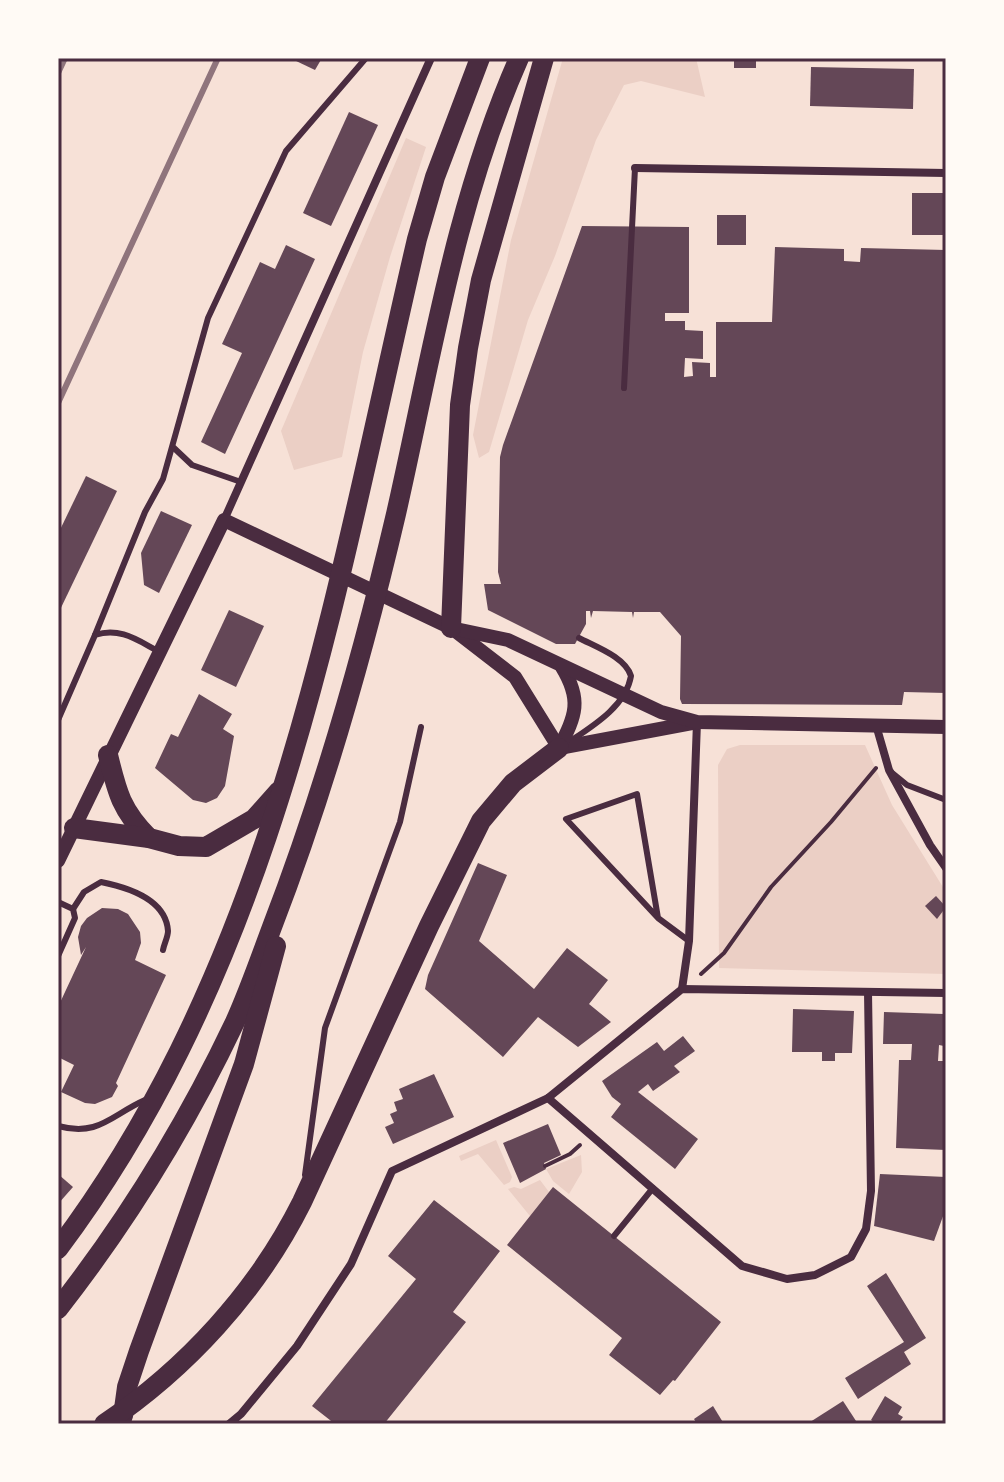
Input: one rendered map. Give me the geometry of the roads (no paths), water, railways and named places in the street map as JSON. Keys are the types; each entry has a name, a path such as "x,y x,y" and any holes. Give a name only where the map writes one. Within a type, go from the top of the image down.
{"highway":[{"path":"58,1249 100,1193 174,1063 218,970 285,784 359,497 417,239 441,162 480,58"},
{"path":"58,1309 125,1215 182,1123 236,1020 293,873 326,779 354,684 396,514 447,276 476,174 519,58"},
{"path":"451,628 460,405 468,348 481,280 544,58"},
{"path":"104,1424 161,1381 228,1313 262,1268 302,1202 429,926 481,821 513,783 559,748"},
{"path":"108,755 118,797 131,820 149,838"},
{"path":"74,828 149,838 179,846 206,847 254,819 285,784"},
{"path":"124,1424 122,1412 127,1387 139,1351 244,1064 293,873"}],"street":[{"path":"58,861 224,520 431,58"},
{"path":"635,168 946,173"},
{"path":"224,520 451,628 515,677 559,748"},
{"path":"451,628 508,640 623,696 661,712 697,722"},
{"path":"559,748 573,719 575,705 574,691 562,667"},
{"path":"559,748 697,722 946,727"},
{"path":"682,989 689,941 697,722"},
{"path":"876,725 889,770 946,868"},
{"path":"229,1424 241,1414 297,1346 351,1264 392,1171 548,1098 682,989 946,993"},
{"path":"548,1098 742,1266 787,1279 815,1275 851,1257 866,1229 871,1191 868,992"}],"lane":[{"path":"58,720 145,512 163,479 208,318 286,151 366,58"},
{"path":"624,388 635,168"},
{"path":"174,448 192,465 241,482"},
{"path":"95,635 121,633 159,652"},
{"path":"559,748 594,726 623,696 630,682 628,667 579,638"},
{"path":"302,1202 325,1028 400,822 421,727"},
{"path":"889,770 907,785 946,800"},
{"path":"658,918 637,794 566,819 658,918 689,941"},
{"path":"58,956 75,918 73,909 84,892 101,882 142,895 154,904 168,932 163,950"},
{"path":"58,902 73,909"},
{"path":"58,1126 84,1130 106,1122 156,1095"},
{"path":"614,1236 653,1188"}],"railway":[{"path":"58,73 65,58"},
{"path":"58,403 218,58"}]}
